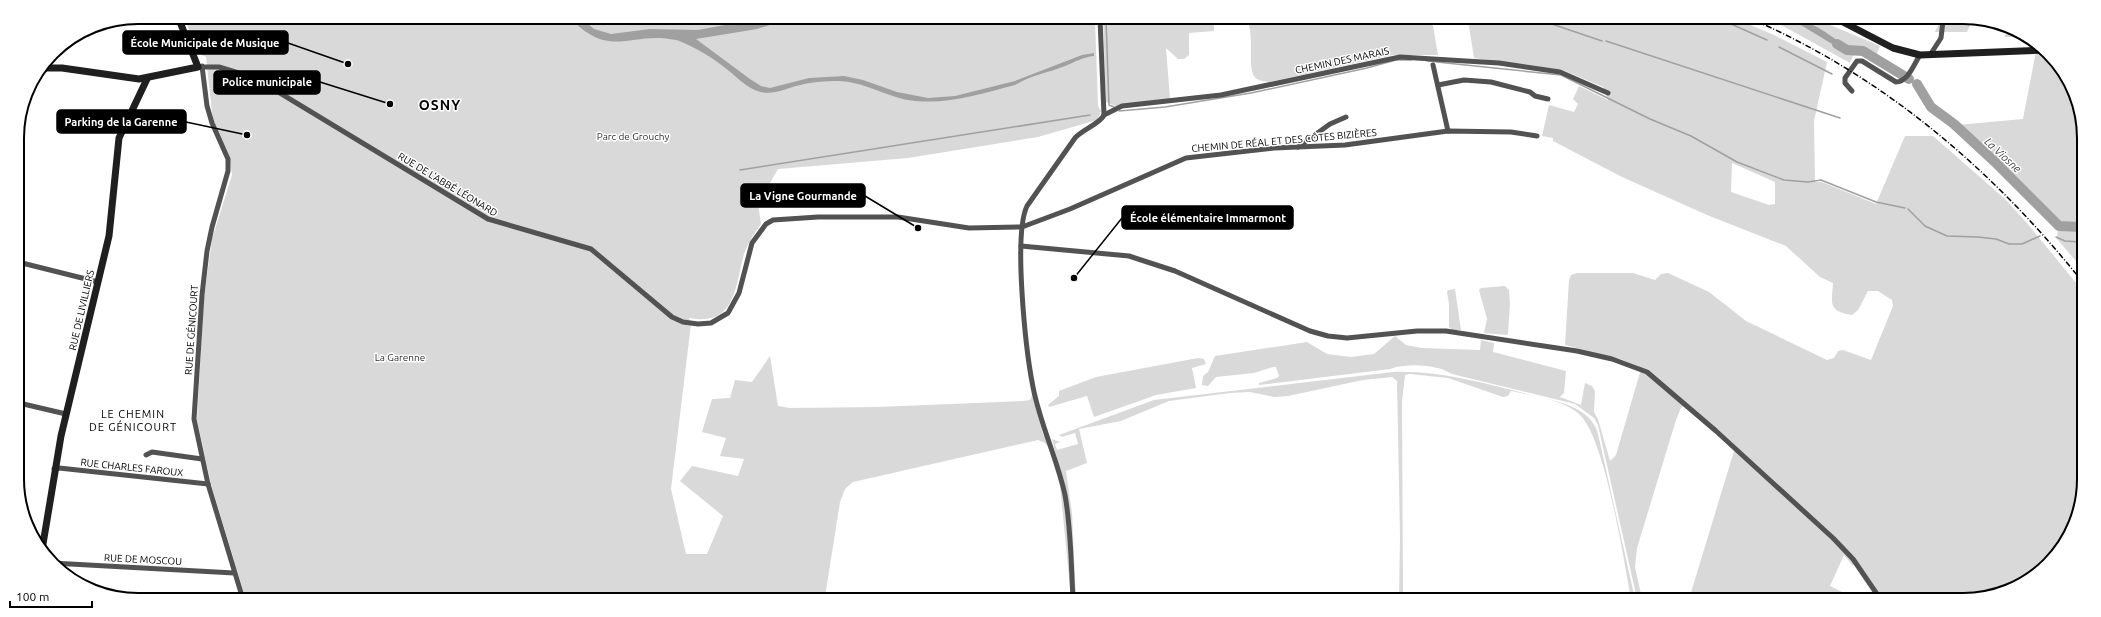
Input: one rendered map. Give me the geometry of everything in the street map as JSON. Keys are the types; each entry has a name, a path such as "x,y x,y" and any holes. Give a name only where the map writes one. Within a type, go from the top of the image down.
{"street":[{"path":"49,68 62,68 146,79 200,66 182,24"},
{"path":"1100,24 1104,115"},
{"path":"1847,24 1893,48 1920,55 2035,50"},
{"path":"1930,55 1941,38 1943,24"},
{"path":"1852,91 1844,81 1849,70 1857,61 1862,61 1896,82 1906,79 1920,55"},
{"name":"CHEMIN DES MARAIS","path":"1073,593 1065,497 1055,455 1033,388 1027,344 1020,246 1022,227 1027,206 1075,138 1085,128 1102,119 1104,115 1122,106 1221,95 1400,57 1491,63 1560,72 1608,93"},
{"path":"1433,65 1448,132"},
{"name":"RUE DE L'ABBÉ LÉONARD","path":"200,66 219,67 255,78 488,219 590,249 667,313 684,322 698,324 712,323 728,313 739,293 750,248 754,238 770,221 801,217 898,217 969,228 1022,227"},
{"name":"RUE DE GÉNICOURT","path":"200,66 207,106 212,123 228,159 228,171 212,227 202,295 194,419 208,484 241,593"},
{"name":"RUE DE LIVILLIERS","path":"42,541 54,469 66,414 109,236 119,138 146,79"},
{"path":"1438,85 1464,80 1491,82 1530,92 1535,96 1548,99"},
{"path":"1298,147 1330,124 1346,117"},
{"name":"CHEMIN DE RÉAL ET DES CÔTES BIZIÈRES","path":"1022,227 1070,209 1186,158 1298,147 1346,145 1448,132 1511,132 1537,136"},
{"path":"1020,246 1129,256 1175,271 1310,331 1328,336 1347,338 1417,331 1446,331 1577,351 1612,359 1647,372 1716,431 1832,538 1853,559 1876,593"},
{"path":"24,264 98,282"},
{"path":"24,404 66,414"},
{"path":"146,455 152,452 202,459"},
{"name":"RUE CHARLES FAROUX","path":"54,469 59,468 208,484"},
{"name":"RUE DE MOSCOU","path":"63,565 234,573"}],"green space":[{"path":"187,24 1095,24 1098,106 1101,111 1097,120 1038,137 908,158 778,169 758,204 761,224 751,238 744,254 731,301 725,310 716,316 704,319 689,318 691,324 671,489 686,554 707,554 723,516 680,481 692,466 738,476 744,459 720,456 726,438 702,432 712,399 730,398 735,380 752,382 770,356 778,406 790,408 877,407 1023,401 1030,400 1032,395 1043,434 1051,448 1062,485 1067,530 1071,593 1060,485 1049,449 1045,443 1038,440 853,482 845,489 840,502 826,593 244,593 211,484 197,420 204,298 212,239 232,175 229,155 213,121 206,57 198,53"},
{"path":"1103,24 1214,24 1214,31 1189,33 1189,55 1184,59 1178,59 1166,48 1170,99 1118,107 1106,102"},
{"path":"1248,24 1433,24 1438,55 1393,55 1269,82 1255,78 1252,71"},
{"path":"1469,24 1748,24 1774,35 1827,62 1814,121 1815,182 1822,182 1876,204 1905,136 1933,136 2005,199 2077,284 2076,494 2073,509 2062,536 2044,560 2020,578 2007,584 1985,591 1971,593 1878,593 1857,562 1853,566 1844,555 1830,586 1844,593 1691,593 1734,451 1737,447 1684,406 1681,408 1676,420 1637,548 1635,567 1641,593 1636,593 1598,425 1594,418 1575,404 1452,374 1430,366 1413,365 1259,385 1259,383 1277,378 1279,376 1276,367 1273,367 1254,373 1216,377 1208,386 1202,385 1203,376 1208,372 1215,356 1307,342 1327,354 1351,357 1374,354 1395,336 1406,345 1422,348 1480,350 1481,340 1494,343 1493,352 1566,371 1564,393 1560,397 1581,405 1585,383 1592,386 1595,391 1594,412 1598,419 1610,461 1616,455 1641,369 1640,367 1620,359 1565,345 1569,280 1571,275 1577,273 1633,273 1655,280 1661,274 1668,273 1709,292 1746,321 1827,360 1834,358 1838,351 1843,350 1871,360 1893,306 1892,300 1878,291 1868,291 1858,310 1852,315 1838,311 1833,305 1832,301 1833,283 1820,277 1786,246 1707,215 1622,177 1553,141 1553,138 1542,136 1549,105 1574,112 1578,104 1573,99 1579,86 1608,100 1603,87 1565,71 1474,58","holes":["1732,163 1775,182 1775,204 1769,205 1731,192"]},
{"path":"1779,24 1799,24 1830,42 1837,49 1848,47 1810,24 1828,24 1880,46 1876,56 1859,52 1853,56 1850,63"},
{"path":"1939,24 1970,24 1967,32 1935,32"},
{"path":"2007,33 2016,37 2004,37"},
{"path":"2036,51 2044,57 2062,81 2071,101 2075,116 2077,130 2077,262 2057,239 2058,226 1957,125 2023,119"},
{"path":"1505,286 1509,290 1510,304 1508,334 1484,333 1487,319 1479,290 1481,288"},
{"path":"1455,289 1461,330 1452,330 1449,327 1449,304 1447,292 1448,290"},
{"path":"1198,358 1204,359 1206,364 1192,368 1196,388 1156,395 1094,417 1087,396 1049,407 1048,405 1059,396 1059,391 1096,377"},
{"path":"1393,372 1410,372 1445,375 1480,382 1550,399 1563,403 1575,408 1589,418 1598,434 1634,593 1630,593 1605,473 1597,447 1588,427 1579,414 1556,401 1511,391 1508,396 1503,397 1448,378 1410,374 1405,375 1402,402 1403,593 1399,593 1400,536 1397,381 1392,377 1363,380 1288,396 1274,397 1250,392 1230,393 1169,401 1121,421 1079,429 1087,463 1066,471 1072,513 1076,593 1074,593 1067,497 1052,439 1060,442 1055,444 1057,450 1078,444 1075,433 1062,437 1059,435 1154,400"}],"shaded area":[{"path":"577,24 588,24 594,29 611,34 650,29 698,30 730,24 772,24 757,29 696,39 761,86 770,88 809,78 844,76 863,80 897,92 928,98 955,96 1015,81 1082,55 1094,53 1094,56 1033,76 1015,85 962,98 922,101 899,98 856,83 838,81 812,83 775,92 761,92 751,88 714,60 682,42 660,38 610,41 598,38 585,31"},
{"path":"1799,24 1809,24 1822,30 1848,47 1847,53"}],"waterway":[{"path":"1106,24 1109,105 1114,107"},
{"path":"1552,24 1602,41"},
{"path":"1731,24 1767,40"},
{"path":"1606,41 1840,118"},
{"name":"La Viosne","path":"1837,44 1847,50 1863,51 1909,79"},
{"path":"1779,47 1832,74"},
{"path":"1119,111 1165,107 1251,93 1367,68 1396,60 1411,60"},
{"path":"1427,61 1561,75 1650,119 1691,136 1737,162 1784,180 1808,182 1821,180 1876,202 1905,208"},
{"name":"La Viosne","path":"1917,84 1931,107 1954,124 1995,162 2059,226 2077,227"},
{"path":"740,170 1090,115"},
{"path":"1908,209 1925,226 1947,236 1996,239 2009,244 2022,244 2040,236"},
{"path":"2056,237 2065,241 2077,242"}],"railway":[{"path":"1762,24 1803,44 1849,70 1892,99 1934,131 1974,165 2011,201 2077,275"}],"place":[{"name":"École Municipale de Musique","path":"348,64"},
{"name":"Police municipale","path":"390,104"},
{"name":"Parking de la Garenne","path":"247,135"},
{"name":"La Vigne Gourmande","path":"918,228"},
{"name":"École élémentaire Immarmont","path":"1074,278"}],"district":[{"name":"OSNY","path":"440,105"},
{"name":"LE CHEMIN DE GÉNICOURT","path":"133,420"}],"park label":[{"name":"Parc de Grouchy","path":"633,136"},
{"name":"La Garenne","path":"400,357"}]}
